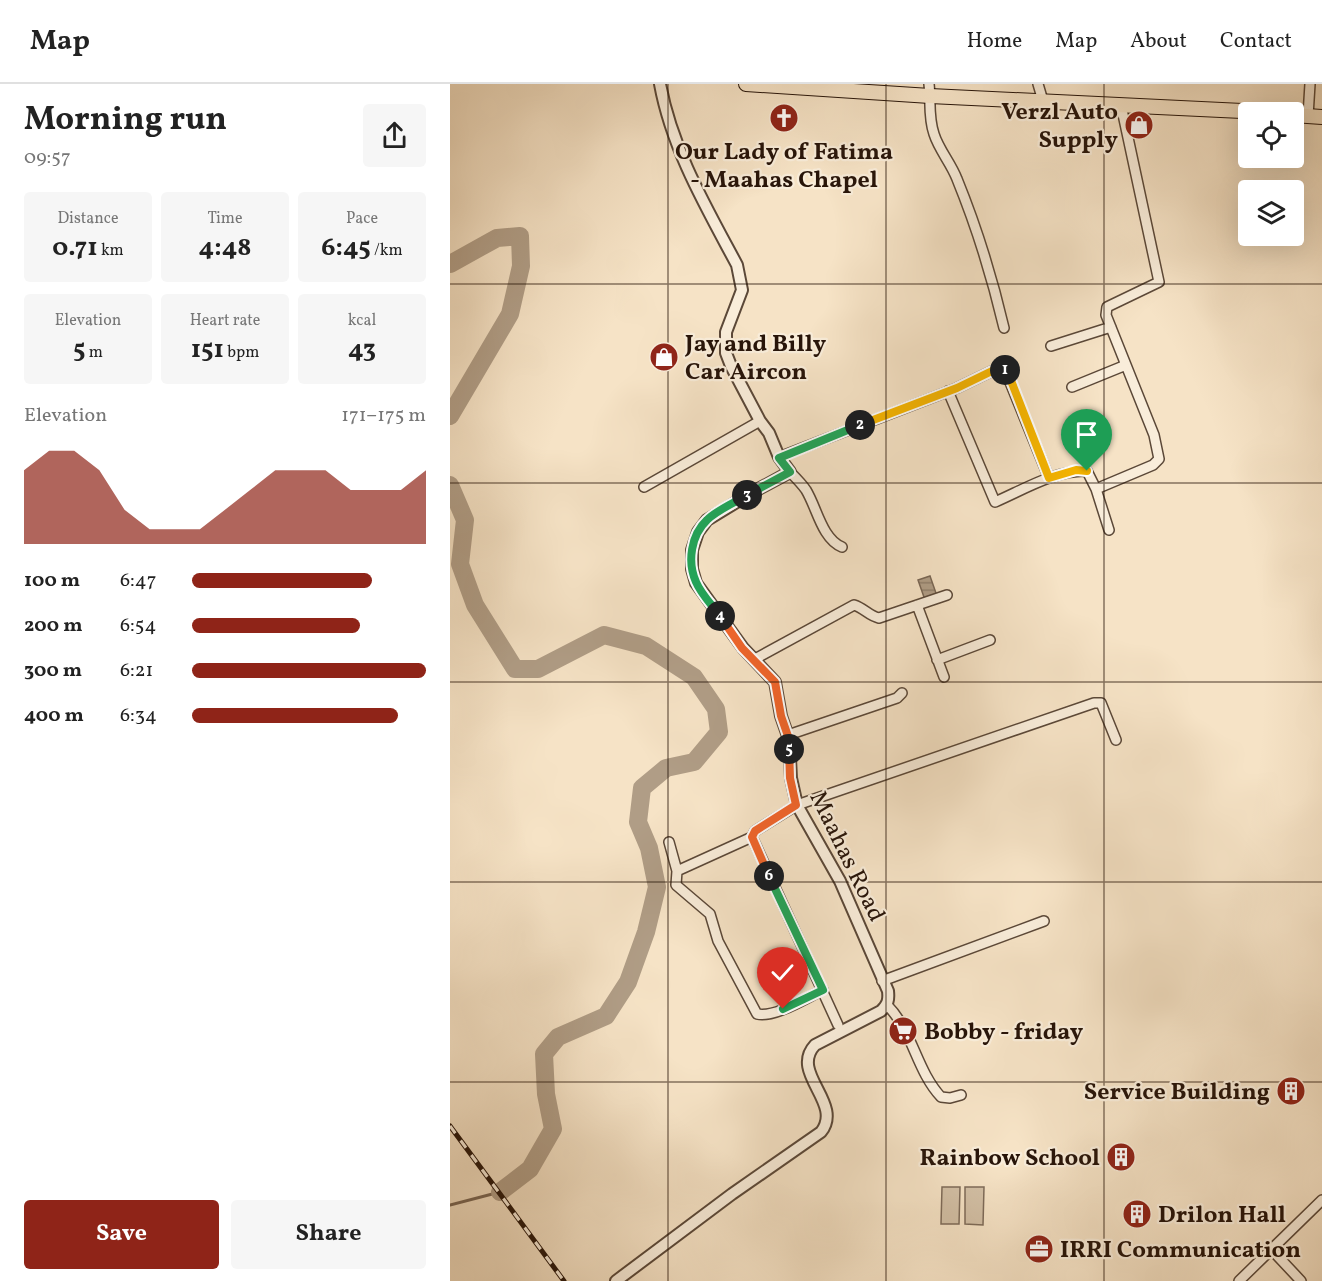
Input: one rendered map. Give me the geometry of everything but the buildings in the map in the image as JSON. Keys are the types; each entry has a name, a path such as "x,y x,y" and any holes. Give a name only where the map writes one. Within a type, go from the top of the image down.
{"main road":[{"path":"746,84 930,90 1043,101 1238,111"}],"street":[{"path":"660,84 669,123 681,153 739,271 742,290 726,332 726,353 731,366 760,421 769,433 779,458 804,487 821,523 834,543 842,547"},
{"path":"1038,84 1043,101"},
{"path":"1310,84 1315,117"},
{"path":"930,90 929,113 934,136 956,176 977,230 1004,328"},
{"path":"1096,489 1153,465 1159,459 1154,435 1106,315 1107,307 1159,282 1121,105"},
{"path":"1051,345 1111,327"},
{"path":"1072,387 1126,365"},
{"path":"779,458 948,391 992,371 1005,370 1049,478"},
{"path":"948,391 995,502 1049,478 1076,470 1087,471 1096,489 1109,530"},
{"path":"644,487 760,421"},
{"name":"Maahas Road","path":"790,472 707,520 698,532 692,550 692,569 696,583 742,648 775,682 781,716 788,735 790,778 796,805 840,880 888,991 887,1005"},
{"path":"755,659 854,605 879,618 947,595"},
{"path":"917,605 944,677"},
{"path":"937,660 990,640"},
{"path":"788,735 897,698 902,693"},
{"path":"677,871 752,837 755,831 796,805 1094,703 1101,703 1116,740"},
{"path":"752,837 837,1025"},
{"path":"669,842 677,871 676,885 710,914 718,941 757,1014 764,1015 783,1009 823,990"},
{"path":"882,981 1044,921"},
{"path":"616,1281 732,1194 821,1132 826,1126 827,1109 808,1069 810,1050 815,1045 882,1011 887,1005 897,1015 907,1032 917,1059 936,1092 941,1097 950,1098 961,1095"},
{"path":"1239,1281 1322,1200"},
{"path":"1271,1249 1301,1281"}],"shaded area":[{"path":"930,576 937,596 925,600 918,580"},
{"path":"942,1187 960,1187 959,1224 941,1224"},
{"path":"965,1187 984,1187 983,1225 965,1224"}],"waterway":[{"path":"450,264 497,238 520,236 521,266 510,314 450,416"},
{"path":"450,485 465,520 460,564 475,605 515,669 538,669 604,635 646,646 694,677 716,709 719,732 694,762 666,768 642,788 638,822 649,848 657,887 646,932 628,982 606,1016 558,1037 544,1054 546,1094 553,1129 530,1169 500,1192"},
{"path":"450,1205 500,1192"}],"railway":[{"path":"450,1126 564,1281"}],"place":[{"name":"Our Lady of Fatima - Maahas Chapel","path":"784,118"},
{"name":"Verzl Auto Supply","path":"1139,125"},
{"name":"Jay and Billy Car Aircon","path":"664,357"},
{"name":"Bobby - friday","path":"903,1031"},
{"name":"Service Building","path":"1291,1091"},
{"name":"Rainbow School","path":"1121,1157"},
{"name":"Drilon Hall","path":"1137,1214"},
{"name":"IRRI Communication","path":"1039,1249"}],"route":[{"path":"783,1009 823,990 752,837 755,831 796,805 790,778 789,739 781,716 775,682 742,648 696,583 692,569 692,550 698,532 707,520 790,472 779,458 957,388 992,371 1005,370 1010,378 1049,478 1076,470 1087,471"}]}
